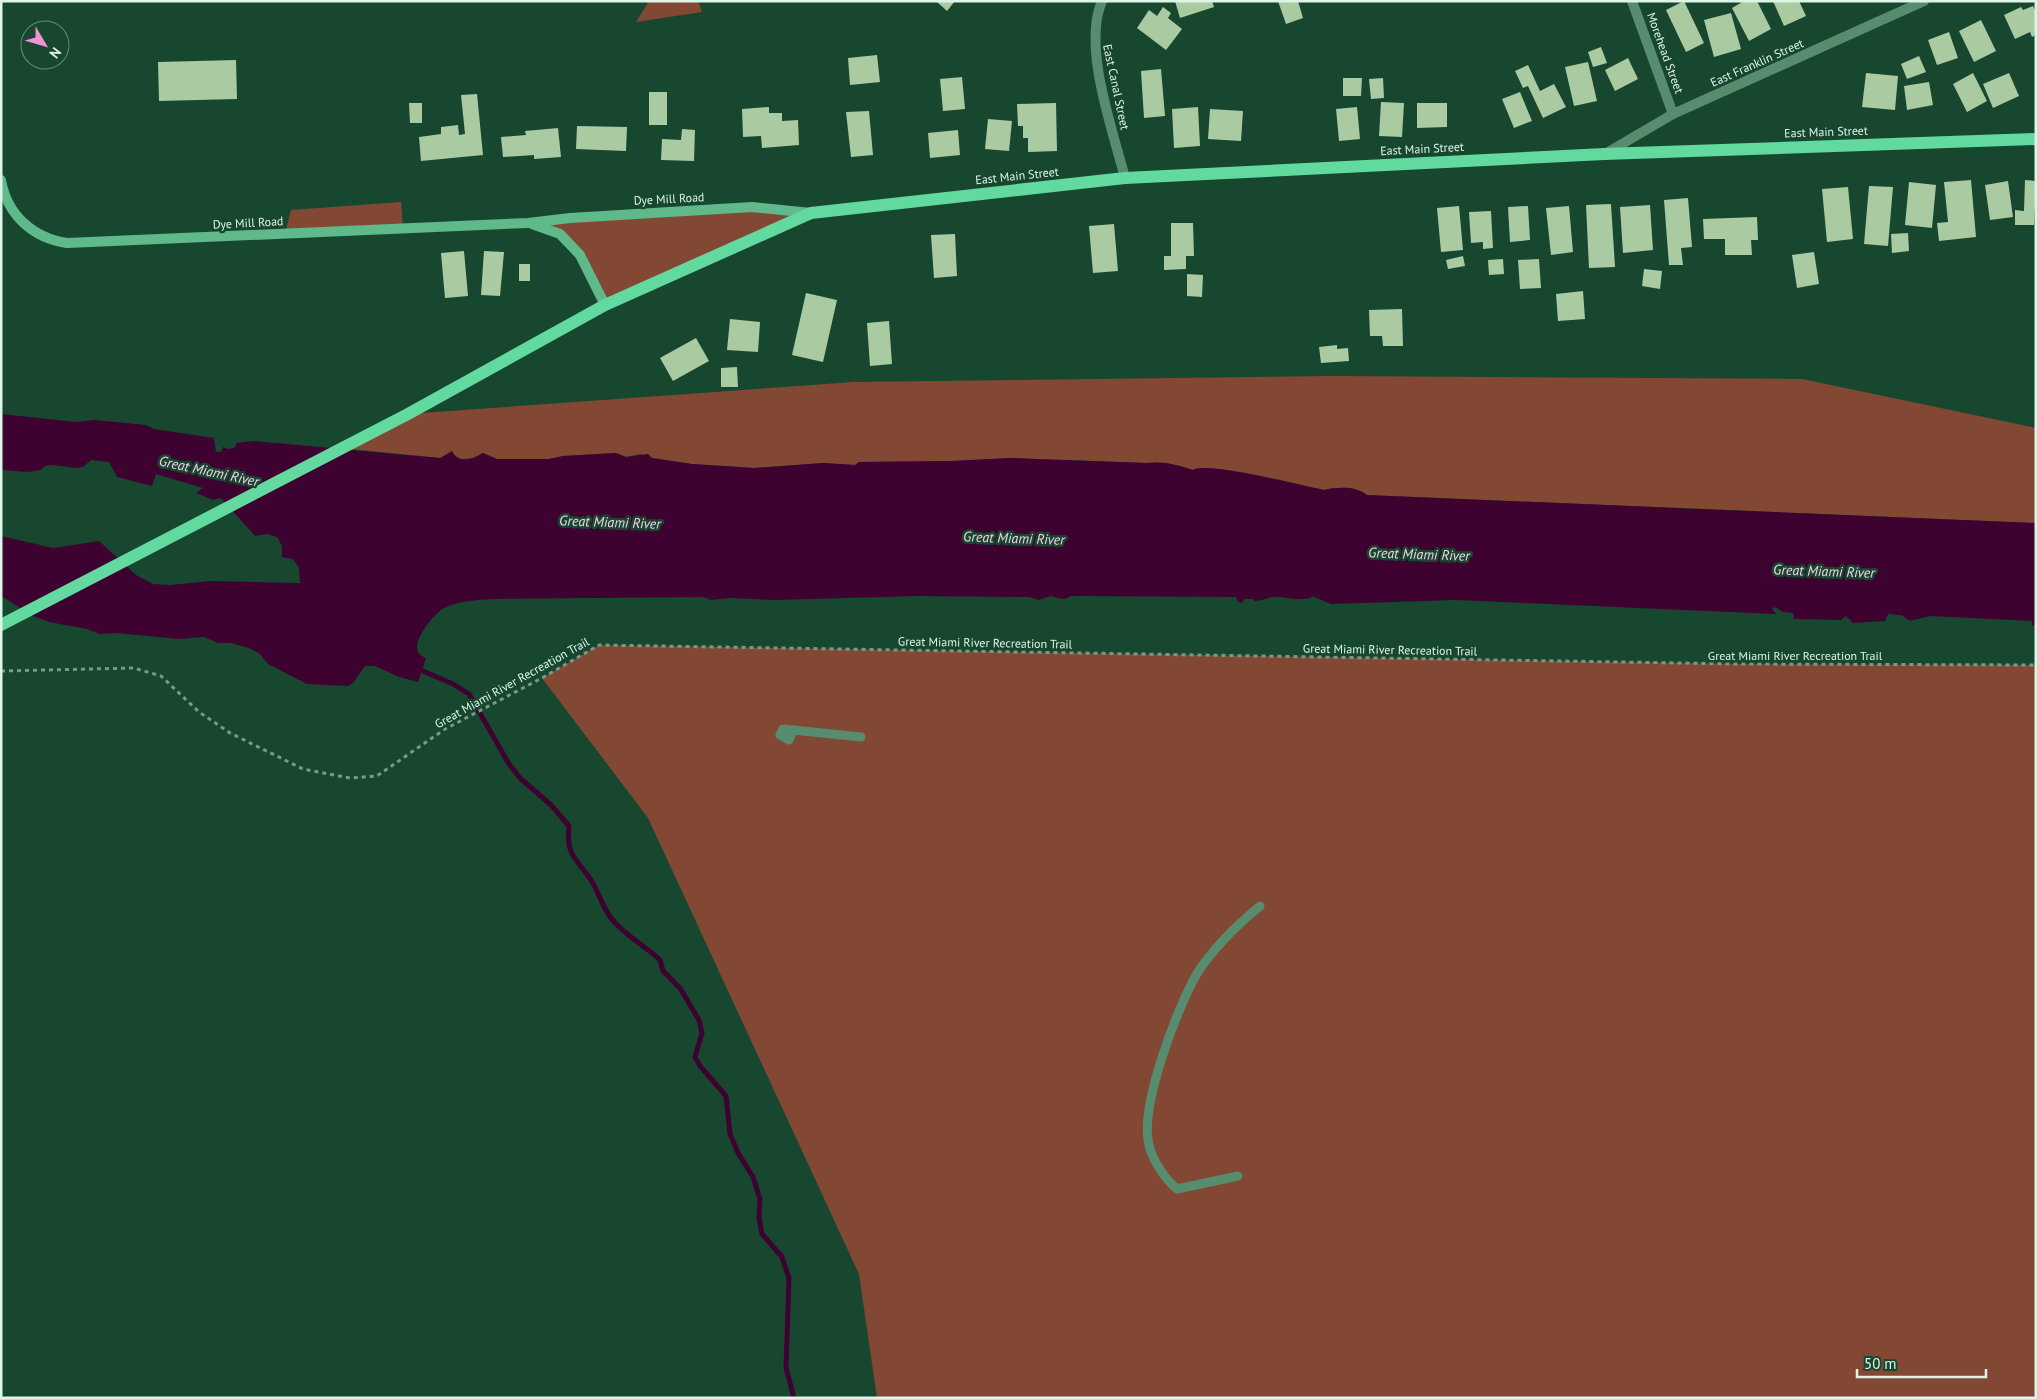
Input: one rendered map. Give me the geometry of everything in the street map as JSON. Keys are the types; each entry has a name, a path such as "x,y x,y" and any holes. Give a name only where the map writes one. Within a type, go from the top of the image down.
{"main road":[{"name":"East Main Street","path":"1,625 408,414 605,304 811,213 1125,178 1604,154 2036,139"}],"street":[{"name":"East Canal Street","path":"1102,1 1097,12 1094,40 1102,88 1125,178"},
{"name":"Morehead Street","path":"1632,1 1674,114"},
{"name":"East Franklin Street","path":"1604,154 1674,114 1920,2"},
{"name":"Dye Mill Road","path":"1,180 7,201 23,223 44,237 68,244 528,223 570,218 752,207 811,213"},
{"name":"Dye Mill Road","path":"528,223 560,234 580,255 605,304"}],"lane":[{"path":"793,730 861,737"},
{"path":"1238,1176 1178,1188 1160,1169 1154,1158 1148,1143 1148,1119 1150,1103 1167,1043 1188,990 1216,948 1237,924 1260,906"}],"path":[{"name":"Great Miami River Recreation Trail","path":"1,671 134,668 161,676 199,712 230,732 303,769 350,778 377,776 445,728 517,691 599,645 1740,664 2036,665"}],"shaded area":[{"path":"649,1 698,1 702,12 636,22"},
{"path":"401,202 403,229 285,234 291,210"},
{"path":"752,207 811,213 605,305 580,255 560,234 528,223"},
{"path":"1333,376 1802,379 2036,428 2036,523 1367,495 1352,489 1324,490 1235,471 1202,468 1193,470 1165,463 1011,458 859,462 855,465 823,463 754,468 692,464 652,458 640,454 626,457 616,453 563,456 549,459 497,459 483,453 473,458 457,459 341,448 408,414 854,382"},
{"path":"599,645 1740,664 2036,665 2036,1398 877,1398 859,1274 648,818 542,678"}],"water":[{"name":"Great Miami River","path":"1,414 76,422 95,420 146,425 154,429 214,438 216,452 221,452 223,447 228,449 234,448 237,443 253,441 440,458 452,451 458,458 462,459 483,453 497,459 549,459 563,456 616,453 626,457 648,454 652,458 692,464 754,468 823,463 855,465 859,462 1011,458 1165,463 1193,470 1202,468 1235,471 1324,490 1352,489 1367,495 2036,523 2036,626 2032,625 2032,621 1930,616 1910,621 1901,615 1888,614 1885,621 1853,623 1846,616 1841,620 1794,619 1793,613 1783,612 1775,607 1772,609 1776,614 1456,600 1331,604 1312,596 1311,598 1301,599 1275,597 1255,601 1253,599 1244,599 1242,603 1238,602 1236,597 1071,596 1064,599 1051,596 1039,600 1029,597 916,596 774,600 730,598 711,600 703,597 492,599 452,605 442,609 432,618 418,642 417,649 419,653 426,658 418,682 399,677 375,666 365,666 353,683 348,686 307,684 268,664 260,654 249,648 231,643 218,643 204,637 180,639 116,633 100,634 87,629 49,622 33,616 3,597 1,594 1,536 53,548 99,541 136,575 153,584 170,585 210,581 300,583 299,568 293,559 282,557 282,546 277,537 267,534 255,536 221,498 213,500 196,493 203,488 156,474 152,486 117,477 109,462 91,460 83,467 75,468 53,465 45,466 41,470 28,472 1,470"}],"building":[{"path":"936,1 955,1 947,11"},
{"path":"1175,1 1212,1 1214,7 1180,18"},
{"path":"1278,1 1298,1 1303,18 1286,24"},
{"path":"1684,1 1704,43 1686,52 1666,10"},
{"path":"1744,1 1757,1 1771,29 1749,41 1732,8"},
{"path":"1773,1 1799,1 1806,16 1784,26"},
{"path":"2033,6 2036,12 2036,35 2032,37 2030,32 2015,39 2004,15 2021,7 2023,10"},
{"path":"1163,7 1171,13 1168,18 1182,29 1166,50 1137,28 1149,10 1157,16"},
{"path":"1731,13 1741,49 1714,57 1704,20"},
{"path":"1981,20 1996,51 1974,62 1959,31"},
{"path":"1949,32 1958,58 1937,65 1928,40"},
{"path":"1601,47 1607,63 1593,67 1588,52"},
{"path":"877,55 880,82 850,85 848,58"},
{"path":"1919,56 1926,72 1907,79 1901,64"},
{"path":"1628,58 1638,79 1615,91 1605,70"},
{"path":"236,60 237,99 159,101 158,62"},
{"path":"1588,62 1597,101 1574,106 1565,67"},
{"path":"1528,65 1540,91 1554,84 1566,107 1543,118 1528,86 1523,88 1515,71"},
{"path":"1161,69 1165,116 1144,118 1141,71"},
{"path":"1866,73 1898,76 1895,110 1862,107"},
{"path":"1973,73 1987,101 1967,112 1953,84"},
{"path":"2009,73 2019,96 1993,108 1983,84"},
{"path":"962,77 965,109 943,111 940,79"},
{"path":"1343,78 1362,78 1361,96 1343,96"},
{"path":"1383,78 1384,98 1371,99 1369,79"},
{"path":"1929,82 1933,105 1907,110 1904,86"},
{"path":"649,92 667,92 667,125 649,125"},
{"path":"1520,92 1532,121 1514,128 1502,99"},
{"path":"477,94 483,155 421,161 419,137 441,134 441,127 458,125 459,135 465,134 461,95"},
{"path":"1381,102 1404,103 1402,137 1379,136"},
{"path":"409,103 422,103 422,123 410,123"},
{"path":"1056,103 1057,151 1028,152 1028,138 1023,138 1023,126 1018,126 1017,104"},
{"path":"1417,103 1447,103 1447,127 1417,128"},
{"path":"769,107 769,113 782,113 782,121 798,120 799,145 762,148 761,136 743,137 742,109"},
{"path":"1198,107 1200,146 1174,148 1172,109"},
{"path":"1357,107 1360,139 1339,141 1336,109"},
{"path":"1210,109 1243,111 1241,141 1208,139"},
{"path":"869,111 873,155 851,157 846,112"},
{"path":"988,119 1012,121 1009,151 985,149"},
{"path":"577,126 627,127 626,151 576,149"},
{"path":"558,128 561,157 534,159 534,155 503,157 501,137 526,135 525,131"},
{"path":"682,129 695,130 694,161 661,160 662,139 681,140"},
{"path":"958,130 960,155 930,158 928,133"},
{"path":"1971,180 1976,237 1939,241 1937,223 1948,222 1944,182"},
{"path":"2025,180 2036,181 2034,225 2015,225 2015,210 2024,211"},
{"path":"2008,181 2013,217 1990,220 1985,185"},
{"path":"1909,182 1936,185 1932,228 1905,225"},
{"path":"1869,186 1893,187 1888,246 1864,244"},
{"path":"1848,187 1853,239 1827,242 1822,189"},
{"path":"1688,198 1692,247 1681,248 1683,265 1669,265 1664,200"},
{"path":"1611,204 1615,267 1589,268 1586,205"},
{"path":"1650,205 1653,250 1623,253 1620,207"},
{"path":"1459,206 1463,250 1441,252 1437,208"},
{"path":"1528,206 1530,240 1510,242 1508,207"},
{"path":"1569,206 1573,252 1551,255 1546,208"},
{"path":"1491,211 1493,248 1483,249 1483,242 1471,243 1469,212"},
{"path":"1757,217 1758,240 1751,240 1752,255 1725,255 1725,239 1704,239 1703,219"},
{"path":"1171,223 1193,223 1194,256 1186,256 1186,269 1164,270 1164,256 1171,256"},
{"path":"1114,224 1118,271 1093,273 1089,226"},
{"path":"1908,233 1909,251 1892,253 1891,234"},
{"path":"955,234 957,276 934,278 931,235"},
{"path":"464,251 468,296 445,298 441,253"},
{"path":"484,251 504,252 500,296 481,295"},
{"path":"1814,252 1819,284 1797,288 1792,255"},
{"path":"1463,256 1465,266 1448,269 1446,260"},
{"path":"1503,259 1504,274 1489,275 1488,260"},
{"path":"1539,259 1541,288 1520,289 1518,260"},
{"path":"519,264 530,264 530,281 519,281"},
{"path":"1644,269 1662,271 1660,289 1642,286"},
{"path":"1187,274 1203,275 1202,297 1187,296"},
{"path":"1583,291 1585,319 1558,321 1556,294"},
{"path":"806,293 837,300 823,362 792,355"},
{"path":"1402,309 1403,346 1383,346 1382,336 1370,336 1369,310"},
{"path":"730,319 760,322 758,352 727,350"},
{"path":"889,321 892,364 870,366 867,323"},
{"path":"696,338 709,361 673,381 660,358"},
{"path":"1337,345 1337,349 1348,348 1349,361 1321,363 1319,347"},
{"path":"737,367 738,387 721,387 721,368"}],"waterway":[{"path":"416,668 453,684 469,694 509,764 520,778 551,805 569,826 568,835 572,854 592,882 611,918 622,930 660,960 663,971 680,988 699,1020 702,1033 695,1057 700,1066 726,1096 730,1134 738,1153 753,1177 760,1199 759,1218 762,1234 782,1257 789,1278 786,1368 794,1398"}]}
